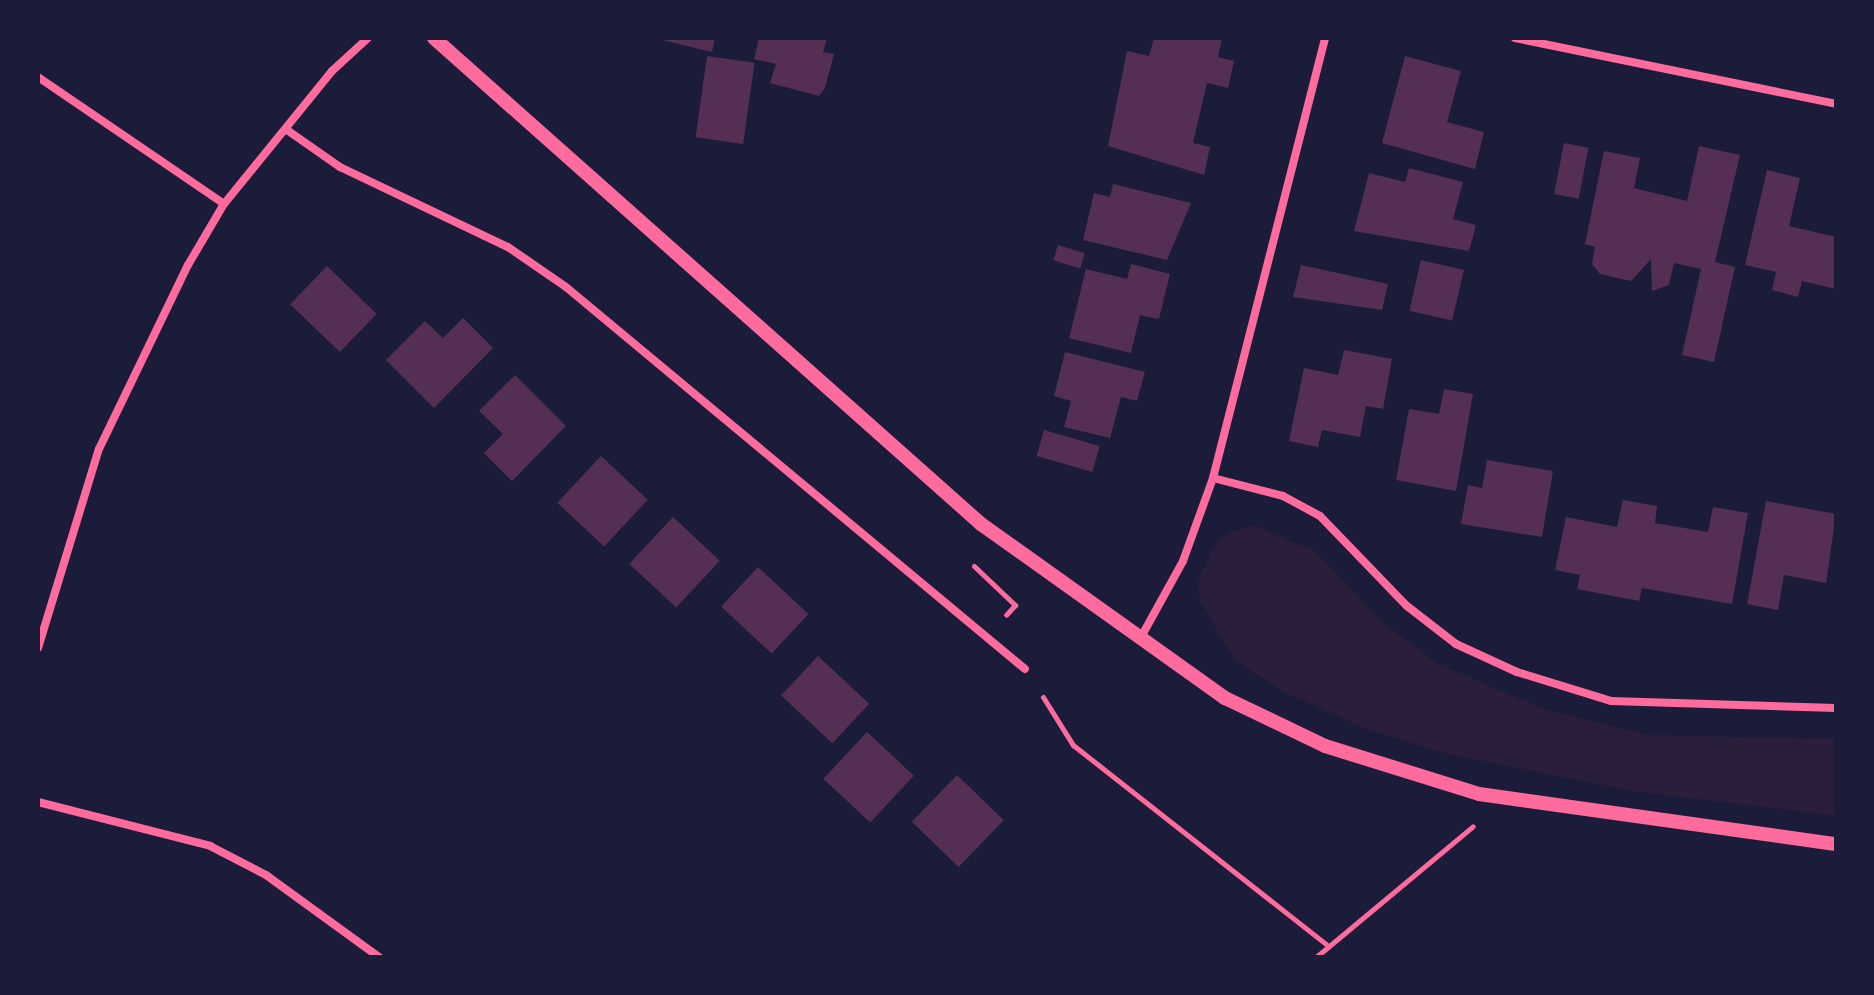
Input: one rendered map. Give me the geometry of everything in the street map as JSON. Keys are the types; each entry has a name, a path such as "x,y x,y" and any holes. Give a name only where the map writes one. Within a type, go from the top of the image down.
{"street":[{"path":"38,648 99,449 224,204 368,38"},
{"path":"434,38 981,524 1138,642 1225,698 1325,746 1479,794 1836,844"},
{"path":"1138,642 1183,561 1213,478 1325,38"},
{"path":"1515,38 1836,104"},
{"path":"38,77 224,204"},
{"path":"287,130 340,167 508,247 566,287 1025,669"},
{"path":"1213,478 1283,496 1320,516 1407,606 1456,644 1517,672 1611,701 1836,708"},
{"path":"38,802 210,846 266,875 379,957"}],"path":[{"path":"981,524 955,549 1015,605 987,636"},
{"path":"1025,669 1073,745 1326,944"},
{"path":"1316,957 1326,944 1473,831 1479,794"}],"shaded area":[{"path":"1254,525 1316,552 1381,621 1436,663 1543,709 1647,735 1836,739 1836,816 1633,791 1448,754 1372,731 1282,691 1235,660 1200,601 1198,582 1214,546 1228,533"}],"building":[{"path":"654,38 715,38 712,52"},
{"path":"759,38 827,38 823,52 834,54 825,88 819,96 770,83 776,64 754,59"},
{"path":"1154,38 1222,38 1218,57 1234,61 1228,88 1207,83 1193,143 1210,147 1204,175 1108,146 1127,51 1149,56"},
{"path":"707,56 755,63 743,144 696,137"},
{"path":"1405,56 1461,71 1447,122 1484,132 1475,169 1382,143"},
{"path":"1564,143 1589,148 1579,199 1554,194"},
{"path":"1699,146 1740,155 1715,262 1735,267 1714,362 1682,355 1701,269 1674,263 1669,285 1652,291 1651,259 1631,281 1600,274 1592,264 1595,247 1585,244 1604,151 1640,158 1634,188 1687,201"},
{"path":"1409,168 1463,182 1453,219 1476,225 1469,251 1354,231 1369,173 1405,182"},
{"path":"1767,170 1800,178 1789,226 1836,237 1836,289 1802,281 1798,297 1772,290 1776,272 1745,265"},
{"path":"1113,184 1191,203 1167,260 1083,240 1094,193 1110,197"},
{"path":"1058,245 1085,253 1080,268 1053,260"},
{"path":"1421,260 1464,270 1452,321 1409,311"},
{"path":"1131,264 1170,274 1159,319 1140,315 1131,353 1069,338 1086,269 1127,279"},
{"path":"1301,265 1388,284 1382,310 1293,297"},
{"path":"327,266 377,314 340,352 290,304"},
{"path":"463,318 493,348 434,408 386,360 425,321 443,338"},
{"path":"1344,350 1392,359 1383,409 1366,406 1360,437 1322,430 1318,447 1289,441 1304,368 1338,375"},
{"path":"1065,352 1145,372 1137,401 1121,397 1110,438 1064,427 1071,401 1054,396"},
{"path":"515,375 566,426 512,481 484,453 503,434 479,411"},
{"path":"1444,389 1473,394 1456,491 1396,480 1409,409 1439,414"},
{"path":"1044,430 1100,446 1092,472 1037,456"},
{"path":"601,456 648,500 604,546 557,503"},
{"path":"1487,460 1553,471 1542,537 1461,524 1468,485 1482,488"},
{"path":"1623,500 1657,506 1655,523 1708,532 1713,507 1748,513 1732,604 1642,588 1639,601 1577,589 1580,575 1555,570 1566,517 1617,527"},
{"path":"1766,501 1836,514 1826,583 1784,575 1778,610 1747,604"},
{"path":"673,517 720,561 676,607 629,564"},
{"path":"758,567 808,614 772,654 721,606"},
{"path":"818,656 869,704 832,743 781,695"},
{"path":"867,732 914,776 870,822 823,779"},
{"path":"957,775 1004,820 959,867 912,822"}]}
